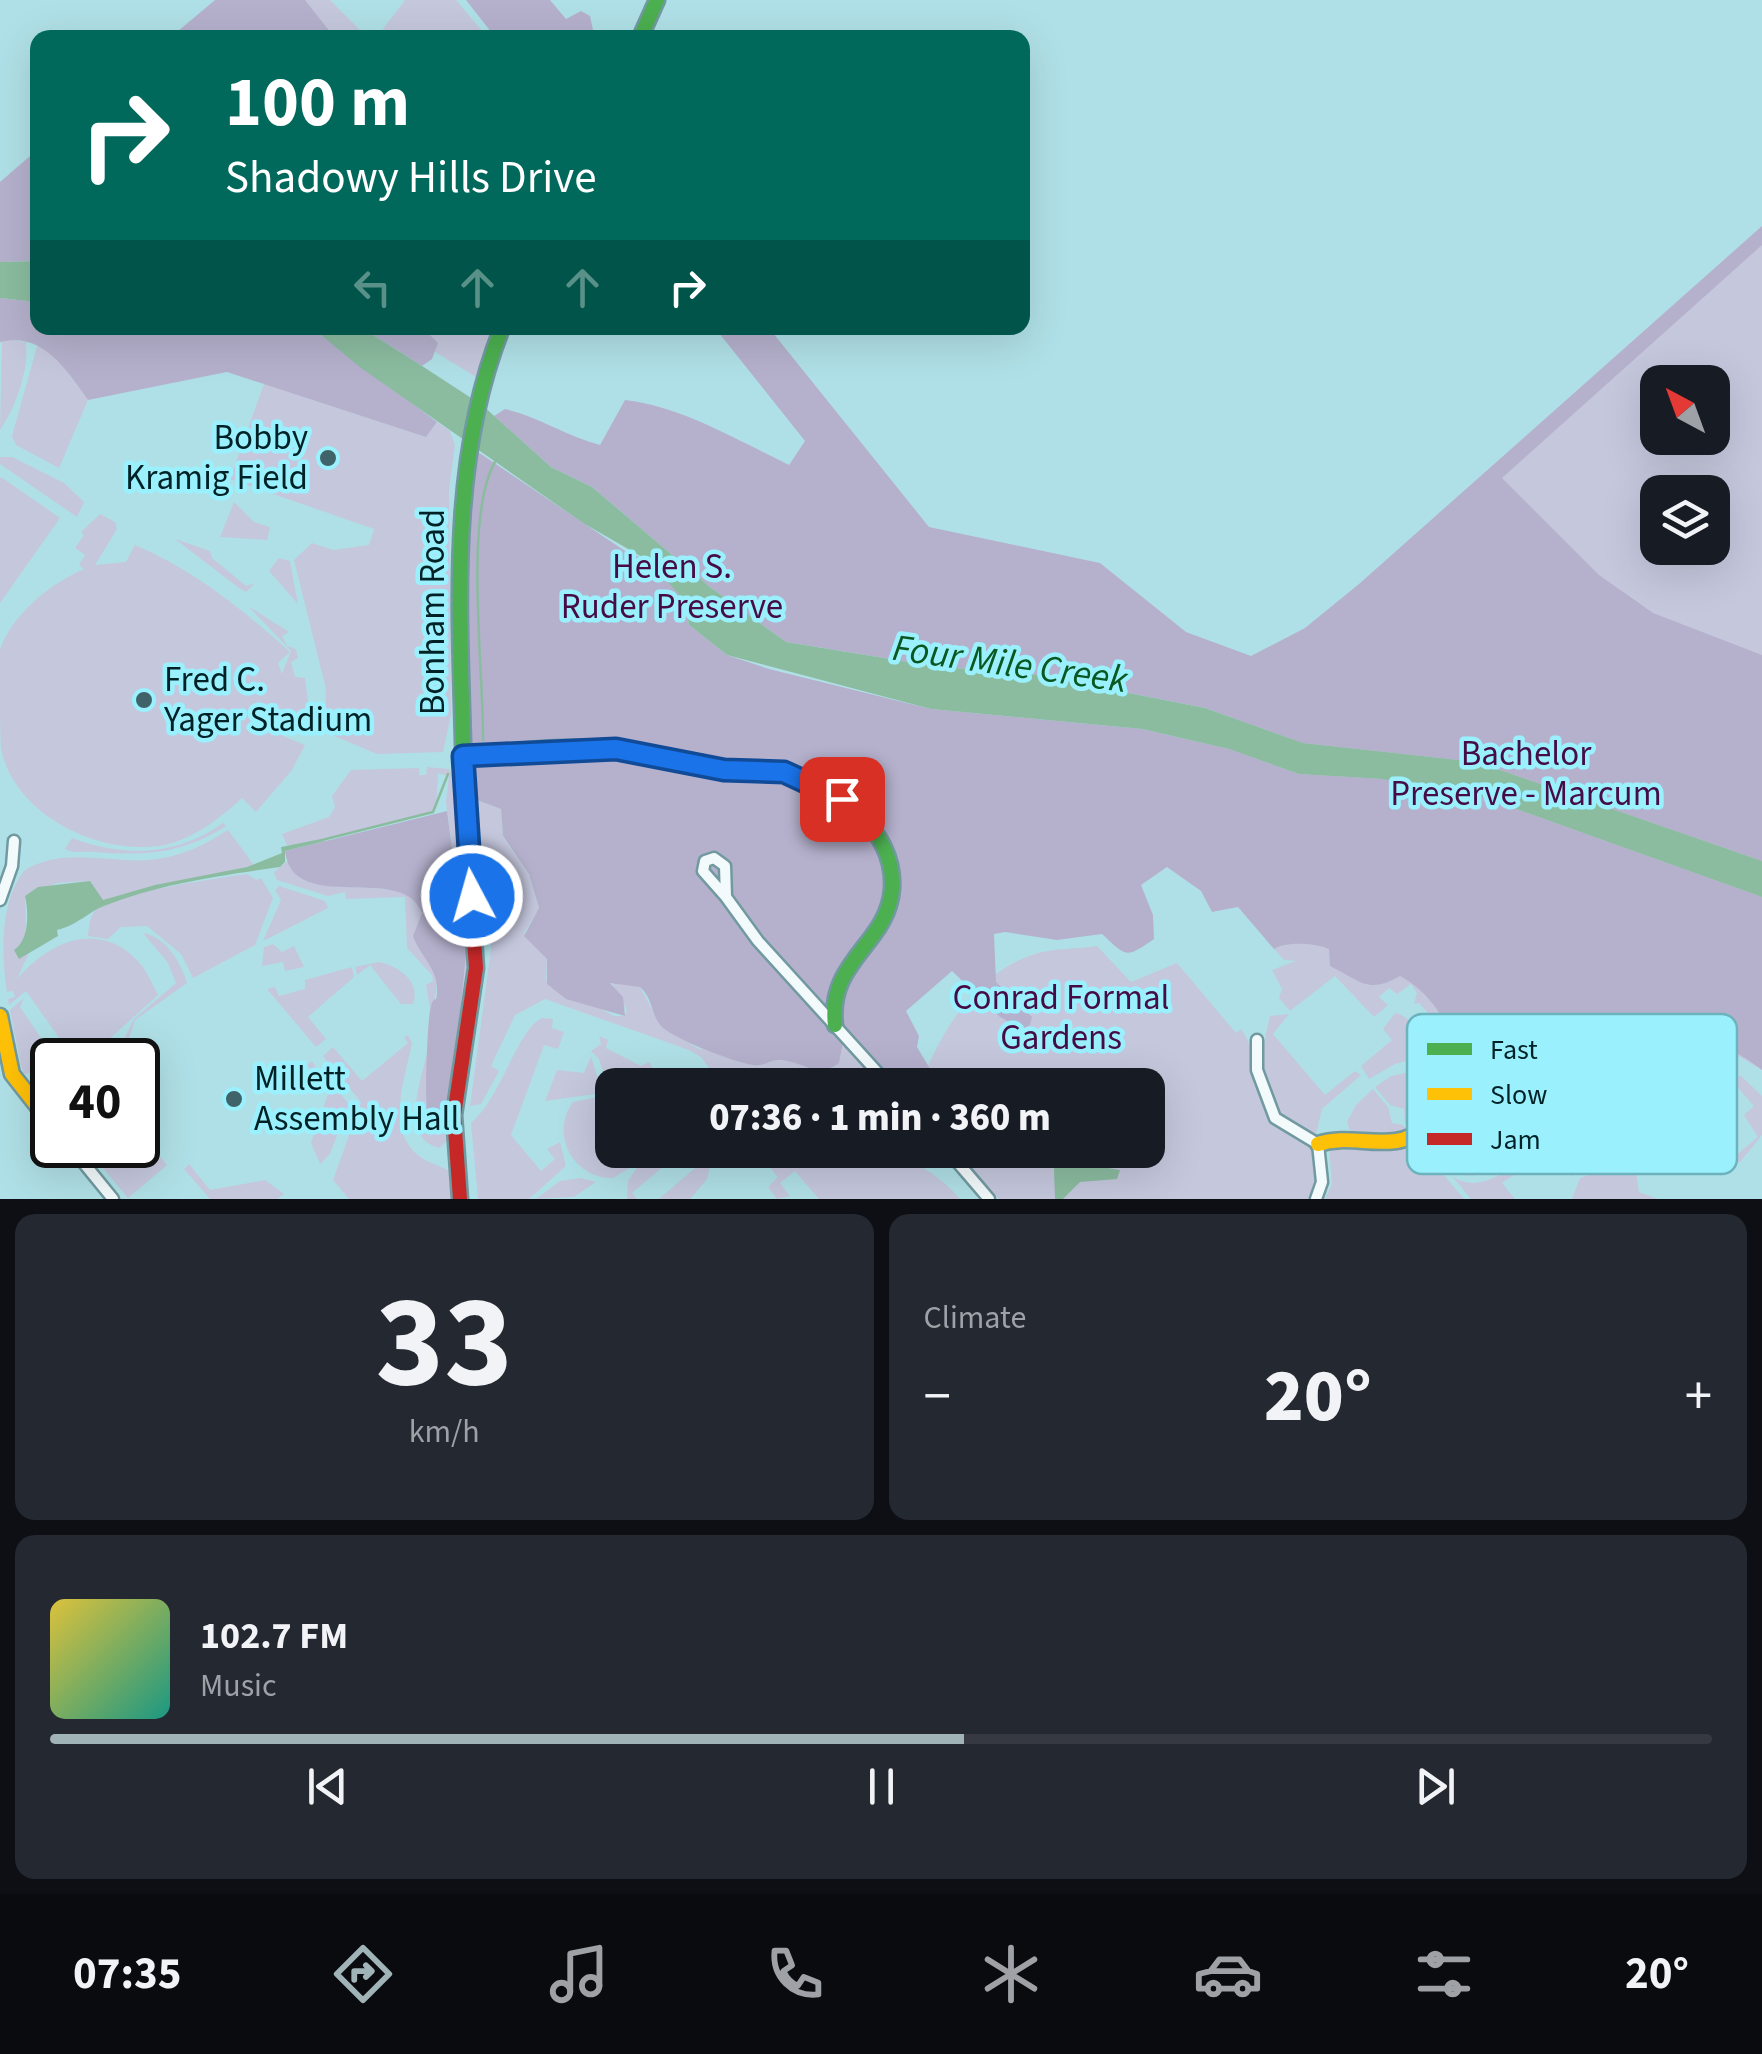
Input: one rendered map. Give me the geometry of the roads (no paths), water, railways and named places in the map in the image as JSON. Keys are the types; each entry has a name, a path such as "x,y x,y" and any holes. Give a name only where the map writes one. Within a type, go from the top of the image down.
{"street":[{"path":"644,30 657,0"},
{"name":"Bonham Road","path":"460,1199 454,1115 476,968 463,756 460,513 480,391 500,335"},
{"path":"463,756 616,749 707,767 784,772 842,799 876,837 892,882 884,917 841,974 832,994 834,1025"},
{"path":"0,900 12,866 14,841"},
{"path":"726,897 758,941 873,1068"},
{"path":"0,1016 12,1074 30,1097"},
{"path":"1257,1040 1257,1070 1276,1118 1318,1144"},
{"path":"1318,1144 1339,1135 1396,1143 1407,1139"},
{"path":"1316,1199 1322,1182 1318,1144"},
{"path":"88,1168 113,1199"},
{"path":"962,1168 989,1199"}],"waterway":[{"path":"483,740 478,554 486,485 496,460"},
{"path":"322,840 433,812 448,774"}],"place":[{"name":"Bobby Kramig Field","path":"328,458"},
{"name":"Fred C. Yager Stadium","path":"144,700"},
{"name":"Millett Assembly Hall","path":"234,1099"}],"park label":[{"name":"Helen S. Ruder Preserve","path":"672,587"},
{"name":"Bachelor Preserve - Marcum","path":"1526,774"},
{"name":"Conrad Formal Gardens","path":"1061,1018"}],"water label":[{"name":"Four Mile Creek","path":"1010,664"}]}
